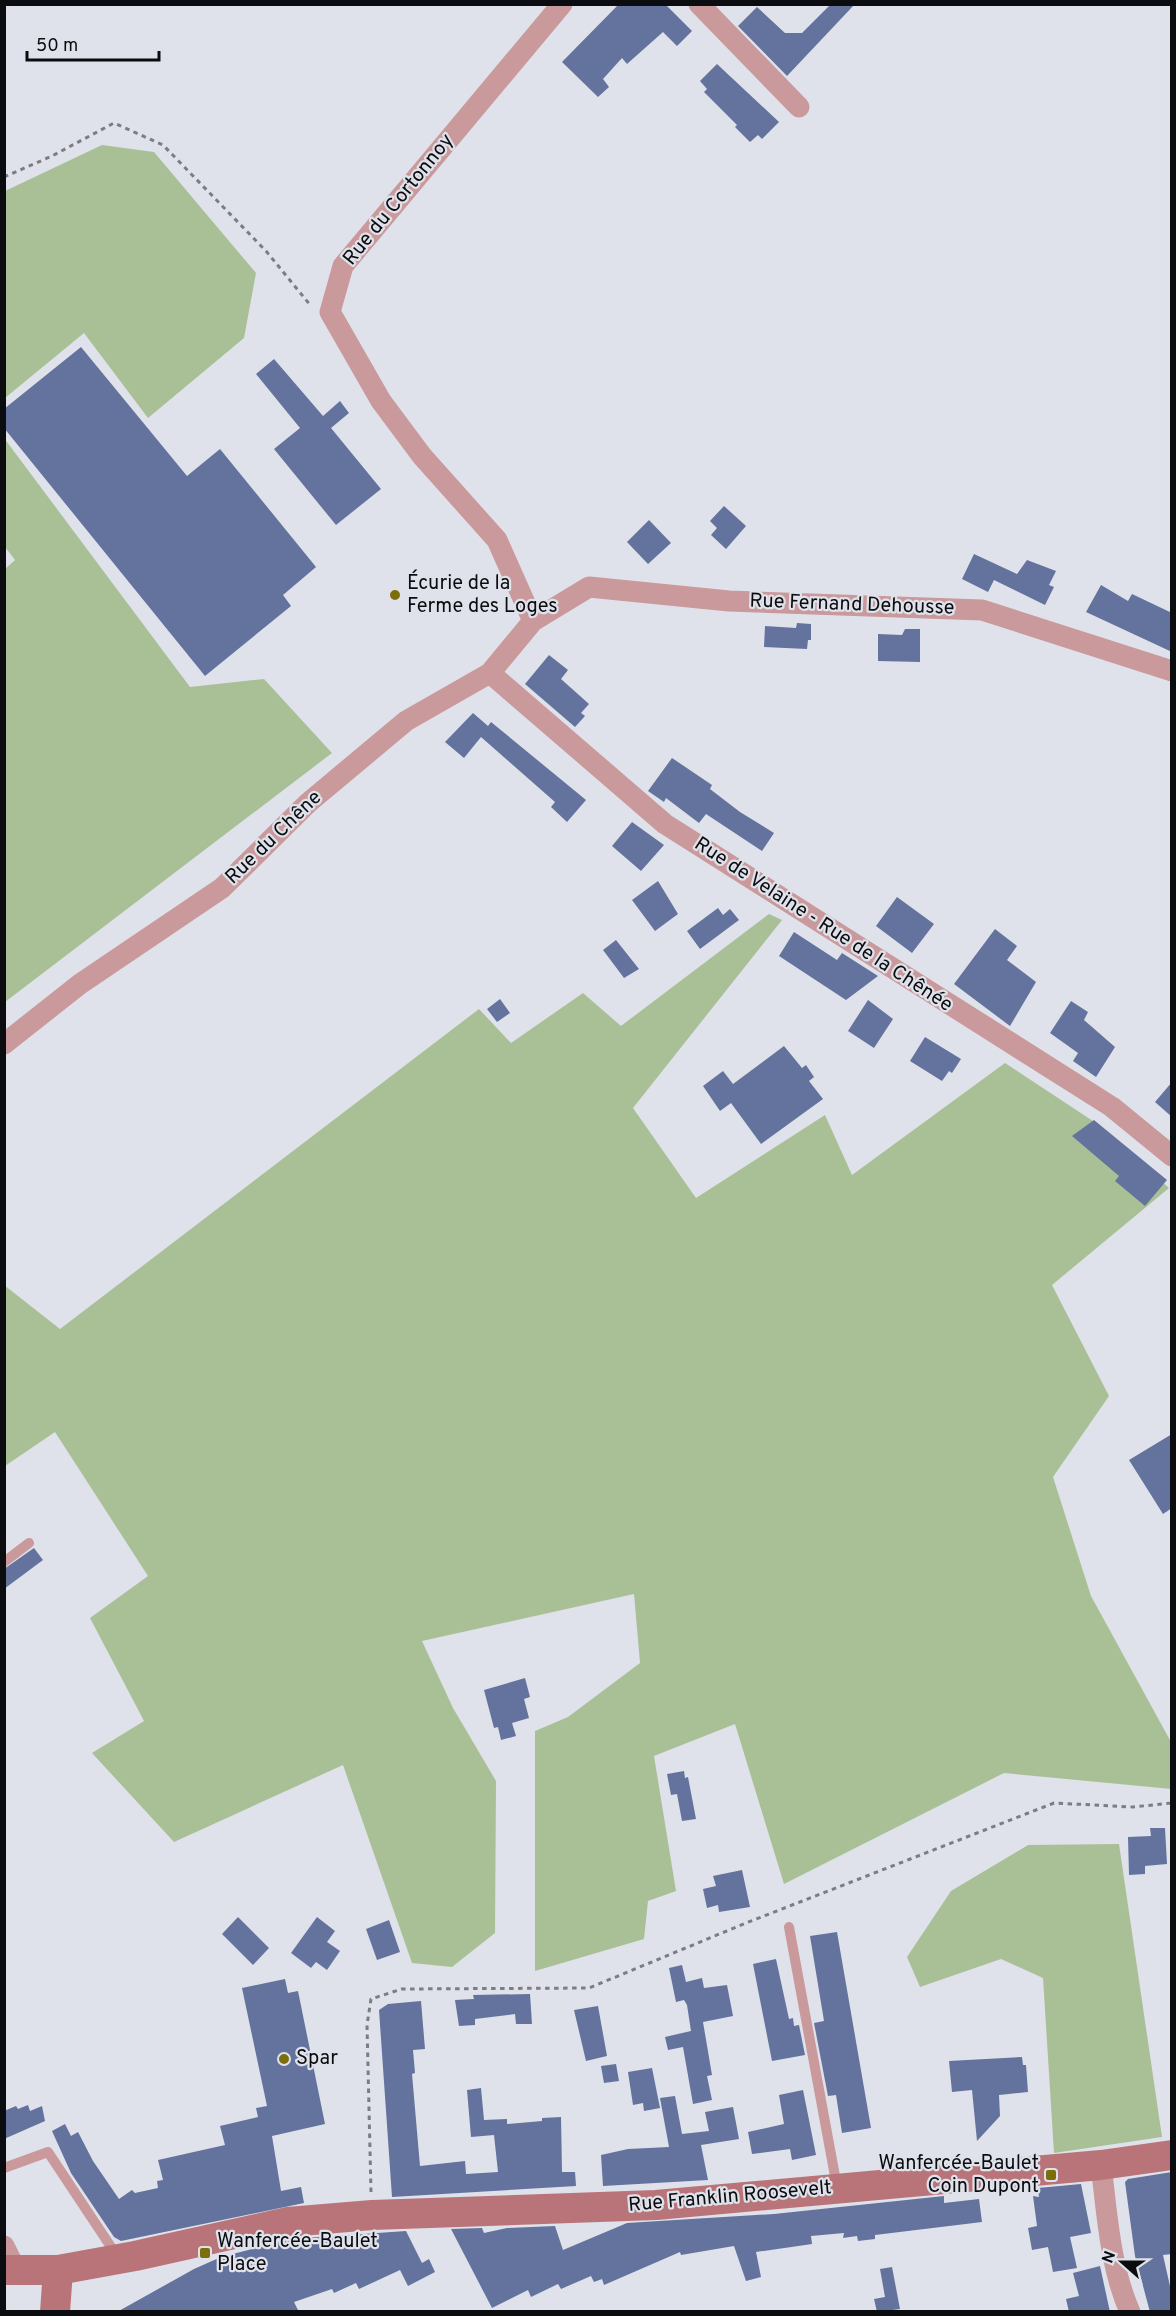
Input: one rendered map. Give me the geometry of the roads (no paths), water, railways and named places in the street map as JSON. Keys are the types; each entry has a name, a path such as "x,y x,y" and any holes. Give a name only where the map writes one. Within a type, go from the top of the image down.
{"main road":[{"name":"Rue Franklin Roosevelt","path":"8,2261 58,2270 288,2222 372,2215 656,2205 1101,2165 1172,2155"},
{"path":"55,2312 58,2270"}],"street":[{"name":"Rue du Cortonnoy","path":"533,621 498,540 422,456 381,401 330,312 343,266 562,4"},
{"path":"699,4 799,107"},
{"name":"Rue Fernand Dehousse","path":"533,621 589,587 729,601 982,610 1172,671"},
{"name":"Rue du Chêne","path":"4,1044 80,984 222,888 308,803 406,721 490,673 533,621"},
{"name":"Rue de Velaine - Rue de la Chênée","path":"490,673 665,824 1112,1107 1172,1156"},
{"path":"1101,2165 1118,2275 1130,2312"}],"lane":[{"path":"4,1562 29,1543"},
{"path":"789,1927 837,2188"},
{"path":"4,2168 48,2151 118,2259"}],"place":[{"name":"Écurie de la Ferme des Loges","path":"395,595"},
{"name":"Spar","path":"284,2059"},
{"name":"Wanfercée-Baulet Coin Dupont","path":"1051,2175"},
{"name":"Wanfercée-Baulet Place","path":"205,2253"}]}
